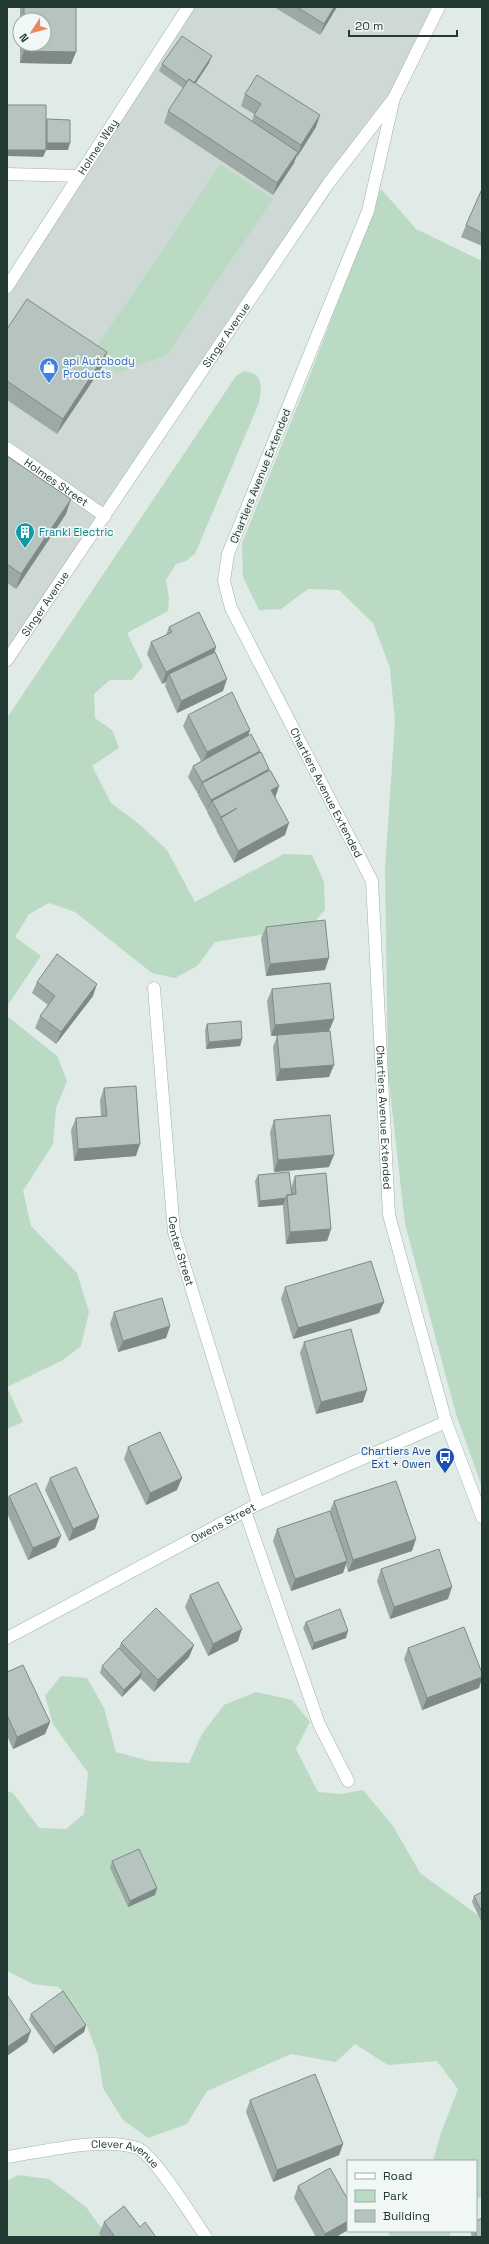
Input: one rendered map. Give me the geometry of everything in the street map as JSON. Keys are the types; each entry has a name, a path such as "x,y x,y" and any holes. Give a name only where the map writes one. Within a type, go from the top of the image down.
{"street":[{"name":"Holmes Way","path":"7,287 188,7"},
{"name":"Singer Avenue","path":"7,660 328,184 394,98 439,7"},
{"name":"Chartiers Avenue Extended","path":"394,98 368,212 228,554 224,581 230,608 372,881 389,1215 446,1422 482,1517"},
{"path":"7,174 80,176"},
{"name":"Holmes Street","path":"7,448 105,516"},
{"name":"Center Street","path":"154,988 174,1232 258,1504"},
{"name":"Owens Street","path":"7,1638 258,1504 446,1422"},
{"path":"245,1511 319,1724 348,1781"},
{"name":"Clever Avenue","path":"7,2157 101,2143 138,2148 166,2177 206,2237"}],"shaded area":[{"path":"188,7 439,7 394,98 7,660 7,287"}],"green space":[{"path":"220,165 273,199 167,355 118,373 91,355"},
{"path":"381,189 416,229 482,261 482,1487 456,1414 405,1224 388,1073 385,868 395,722 390,668 373,623 339,590 308,589 281,609 259,610 243,577 242,543 310,375"},
{"path":"244,371 259,378 261,387 259,403 195,554 186,561 176,564 166,580 169,598 168,611 127,633 143,666 132,680 110,680 94,694 95,718 112,730 119,748 92,766 111,803 139,824 167,850 195,902 284,854 312,855 324,882 325,910 310,927 215,942 197,966 175,978 152,973 75,912 49,903 29,914 15,937 41,956 7,1006 7,718 236,376"},
{"path":"7,1016 57,1056 67,1081 56,1108 53,1144 23,1191 31,1226 77,1273 89,1312 81,1346 63,1360 7,1387"},
{"path":"7,1387 23,1422 7,1429"},
{"path":"61,1676 87,1678 104,1708 116,1752 149,1761 189,1763 202,1734 224,1705 256,1692 292,1700 310,1722 296,1749 318,1792 341,1794 363,1790 393,1826 420,1873 482,1918 482,2197 477,2199 477,2160 433,2160 441,2133 458,2089 437,2061 388,2065 355,2044 336,2062 291,2054 207,2091 187,2124 148,2138 123,2120 103,2088 98,2055 85,2021 59,1987 33,1984 7,1971 7,1791 13,1793 39,1828 66,1829 84,1814 88,1773 53,1724 45,1696"},
{"path":"18,2175 49,2179 86,2207 108,2237 7,2237 7,2181"},
{"path":"388,2232 450,2232 450,2237 390,2237"}],"building":[{"path":"24,7 76,7 76,52 52,52 52,12 24,12"},
{"path":"297,7 334,7 324,24"},
{"path":"182,36 212,56 194,83 189,79 187,82 162,64"},
{"path":"257,75 320,115 301,145 254,115 261,104 245,94"},
{"path":"189,79 298,152 277,183 168,111"},
{"path":"7,105 46,105 46,150 7,150"},
{"path":"47,119 70,120 70,143 47,143"},
{"path":"482,189 482,233 466,225"},
{"name":"api Autobody Products","path":"27,299 107,352 63,419 7,381 7,329"},
{"name":"Frankl Electric","path":"7,456 71,499 21,574 7,564"},
{"path":"199,612 216,647 166,672 151,642 172,632 169,627"},
{"path":"215,652 227,679 181,701 169,674"},
{"path":"232,692 250,730 207,752 188,715"},
{"path":"251,734 260,751 202,782 193,766"},
{"path":"261,752 269,769 211,800 202,783"},
{"path":"270,770 279,786 271,790 289,823 238,851 221,818 237,808 221,817 212,801"},
{"path":"325,920 329,958 270,964 266,927"},
{"path":"57,954 97,984 61,1032 40,1016 55,996 37,982"},
{"path":"330,983 334,1019 275,1025 272,989"},
{"path":"241,1021 242,1039 209,1042 207,1024"},
{"path":"330,1031 334,1065 280,1069 277,1035"},
{"path":"136,1086 140,1144 78,1149 76,1118 107,1116 104,1088"},
{"path":"330,1115 334,1155 278,1160 274,1120"},
{"path":"289,1172 292,1195 287,1195 286,1198 260,1201 258,1175"},
{"path":"326,1173 331,1229 290,1232 287,1195 296,1194 295,1176"},
{"path":"371,1261 384,1302 298,1328 285,1287"},
{"path":"162,1298 170,1326 123,1341 114,1312"},
{"path":"351,1329 367,1390 321,1402 304,1342"},
{"path":"160,1432 182,1478 150,1493 128,1447"},
{"path":"76,1467 99,1517 73,1529 50,1478"},
{"path":"396,1481 416,1539 353,1560 334,1501"},
{"path":"36,1483 61,1536 33,1548 9,1496"},
{"path":"330,1511 347,1561 295,1579 277,1529"},
{"path":"439,1549 452,1587 394,1607 381,1569"},
{"path":"218,1582 242,1629 213,1644 190,1595"},
{"path":"156,1608 194,1645 158,1680 121,1643"},
{"path":"340,1609 348,1631 314,1643 306,1622"},
{"path":"464,1627 482,1673 482,1677 427,1698 408,1648"},
{"path":"119,1648 142,1672 124,1690 102,1666"},
{"path":"23,1665 50,1722 17,1737 7,1715 7,1672"},
{"path":"139,1849 157,1888 130,1901 112,1861"},
{"path":"482,1892 482,1912 474,1896"},
{"path":"63,1991 86,2025 55,2047 31,2014"},
{"path":"7,1995 31,2031 7,2047"},
{"path":"315,2074 343,2144 277,2170 250,2100"},
{"path":"330,2168 347,2198 347,2222 325,2234 298,2186"},
{"path":"124,2206 140,2227 145,2222 156,2237 115,2237 104,2222"},
{"path":"482,2218 482,2237 477,2237 475,2232 477,2232 477,2220"}],"place":[{"name":"api Autobody Products","path":"49,384"},
{"name":"Frankl Electric","path":"25,549"},
{"name":"Chartiers Ave Ext + Owen","path":"445,1474"}]}
